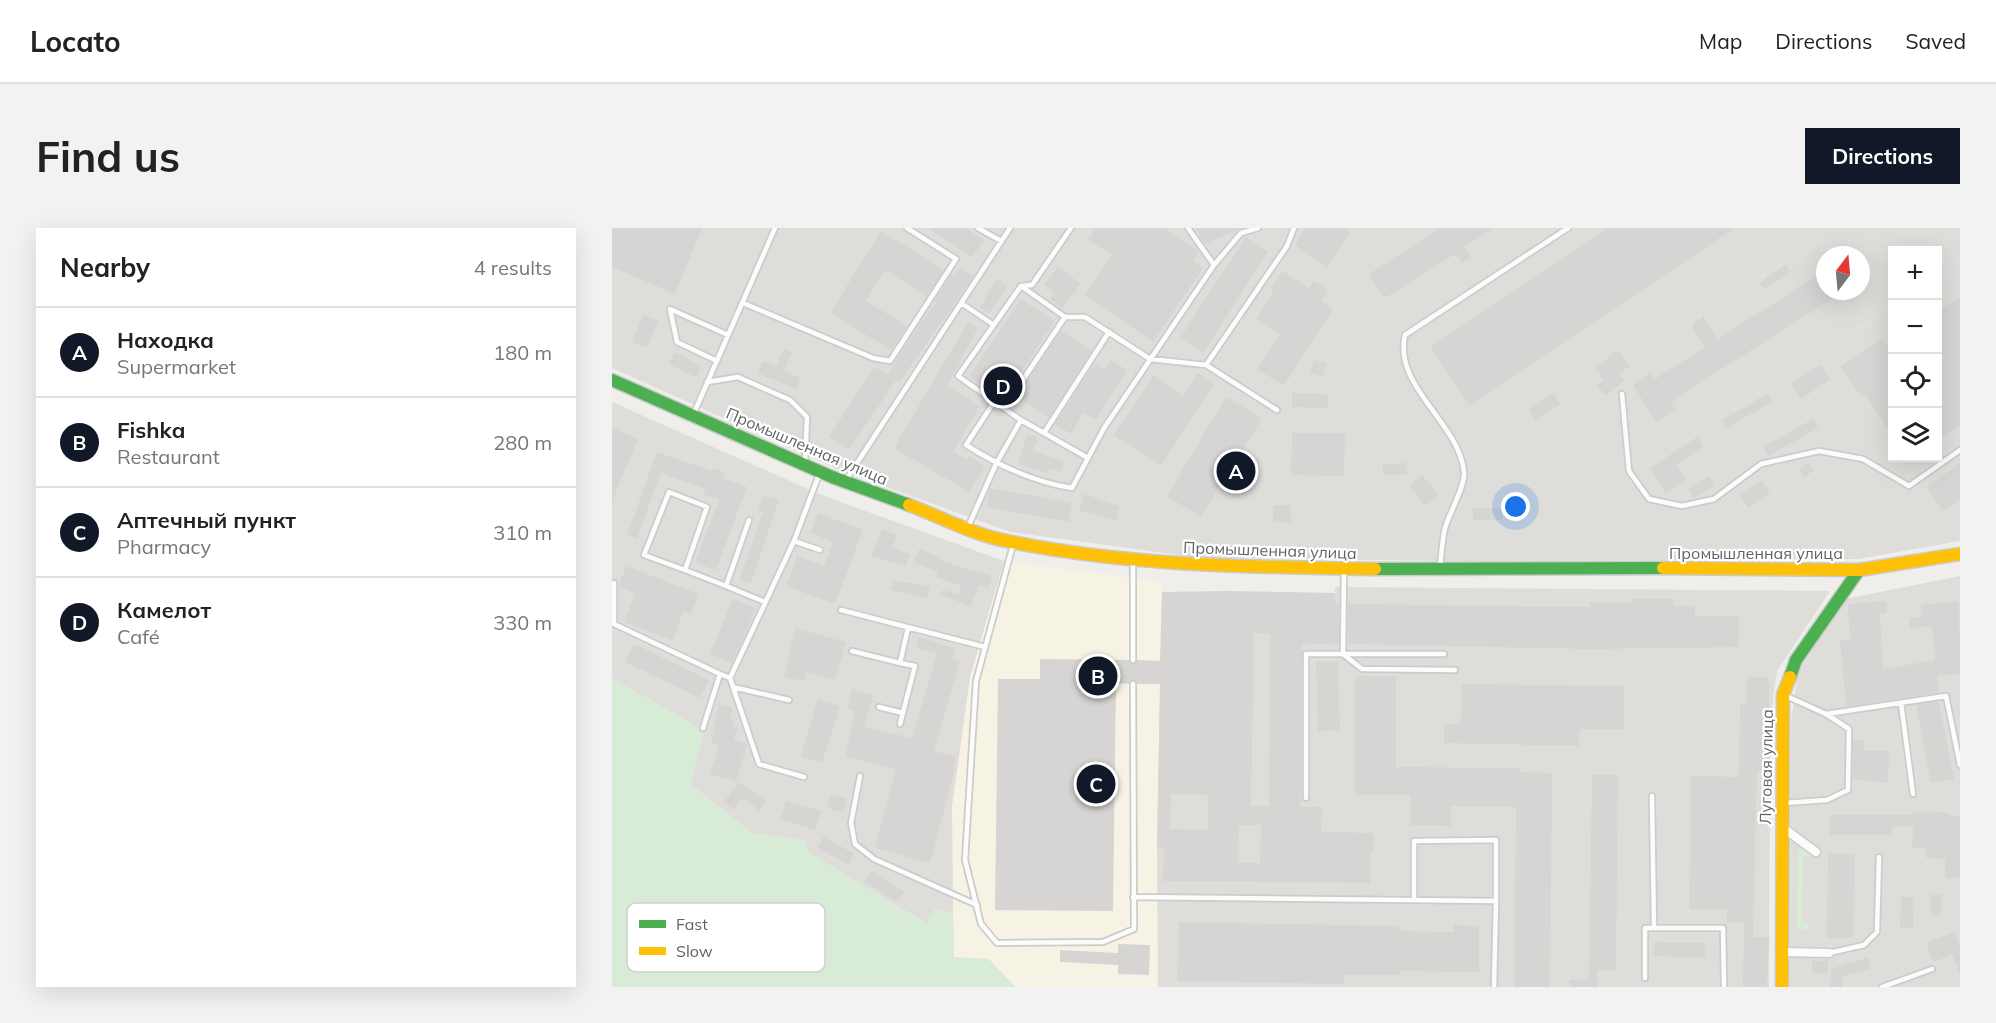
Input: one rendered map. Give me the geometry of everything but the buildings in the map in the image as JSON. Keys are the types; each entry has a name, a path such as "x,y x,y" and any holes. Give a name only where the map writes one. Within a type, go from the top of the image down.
{"main road":[{"name":"Промышленная улица","path":"612,380 820,472 1013,542 1195,567 1859,570 1960,554"},
{"name":"Луговая улица","path":"1782,987 1783,695 1796,660 1859,570"}],"street":[{"path":"1782,827 1816,852"},
{"path":"1783,952 1829,953"}],"lane":[{"path":"693,416 775,228"},
{"path":"743,303 873,358 890,361 956,259 907,228"},
{"path":"845,482 1010,228"},
{"path":"1021,286 1032,285 1071,228"},
{"path":"1188,228 1214,265"},
{"path":"994,402 966,445 996,464 1052,485 1072,488 1104,428 1214,265 1241,233 1258,228"},
{"path":"1206,365 1287,246 1294,228"},
{"path":"1440,569 1445,531 1465,474 1459,450 1407,368 1403,346 1405,335 1568,228"},
{"path":"982,229 1001,242"},
{"path":"1021,286 1065,317 1085,317 1150,358 1206,365 1277,410"},
{"path":"1021,286 958,376 1021,420 1089,458"},
{"path":"961,303 994,325"},
{"path":"717,361 677,342 670,309 728,335"},
{"path":"1004,408 1065,317"},
{"path":"1044,433 1108,332"},
{"path":"707,382 738,377 790,400 807,417 805,465"},
{"path":"1622,394 1629,471 1649,499 1682,506 1714,499 1761,464 1819,451 1863,459 1909,486 1960,450"},
{"path":"968,527 996,464 1021,420"},
{"path":"804,777 759,764 730,678 794,541 820,472"},
{"path":"685,570 707,507 669,492 644,555 765,602"},
{"path":"726,586 749,520"},
{"path":"794,541 820,550"},
{"path":"1013,542 976,681 965,860 981,924 997,943 1103,942 1134,929 1133,684"},
{"path":"1133,558 1133,660"},
{"path":"1343,654 1344,569"},
{"path":"614,583 614,624 730,678"},
{"path":"841,610 985,648"},
{"path":"900,663 908,628"},
{"path":"852,651 915,666 900,724"},
{"path":"1306,798 1306,654 1444,654"},
{"path":"1343,654 1362,669 1455,670"},
{"path":"704,728 720,674"},
{"path":"733,687 789,700"},
{"path":"1781,803 1827,800 1848,790 1850,729 1826,714 1783,695"},
{"path":"1826,714 1946,696 1960,765"},
{"path":"1901,703 1913,794"},
{"path":"879,706 903,713"},
{"path":"860,776 851,823 855,844 874,859 976,905"},
{"path":"1652,796 1654,928"},
{"path":"1414,900 1414,841 1496,840 1494,987"},
{"path":"1829,953 1864,945 1877,932 1879,856"},
{"path":"1133,897 1496,901"},
{"path":"1645,978 1645,928 1723,928 1724,987"},
{"path":"1882,987 1932,969"}],"shaded area":[{"path":"612,228 1960,228 1960,541 1858,559 1465,561 1201,558 1010,532 837,469 612,368"},
{"path":"612,402 824,496 1004,561 970,677 952,806 953,914 935,909 927,924 808,852 805,840 751,833 690,784 703,734 691,723 612,679"},
{"path":"1004,561 1162,582 1157,849 1158,987 1015,987 989,959 954,957 952,806 970,677"},
{"path":"1960,576 1960,987 1790,987 1791,722 1798,672 1845,599"},
{"path":"1335,587 1830,591 1777,671 1770,721 1769,987 1158,987 1157,849 1162,592 1335,593"}],"green space":[{"path":"612,679 691,723 703,734 690,784 751,833 805,840 808,852 926,924 935,909 953,914 954,957 989,959 1015,987 612,987"},
{"path":"1798,850 1810,850 1810,856 1803,856 1802,923 1809,923 1809,930 1797,930"}],"railway":[{"path":"1635,358 1839,228"},
{"path":"1942,275 1960,263"},
{"path":"1718,420 1888,310"}],"traffic: fast":[{"path":"612,380 832,477 909,505"},
{"path":"1375,569 1663,568"},
{"path":"1790,677 1796,660 1859,570"}],"traffic: slow":[{"path":"909,505 995,538 1098,556 1190,564 1375,569"},
{"path":"1663,568 1859,570 1960,554"},
{"path":"1782,987 1783,695 1790,677"}],"place":[{"name":"Камелот","path":"1003,386"},
{"name":"Находка","path":"1236,471"},
{"name":"Fishka","path":"1098,676"},
{"name":"Аптечный пункт","path":"1096,784"}]}
